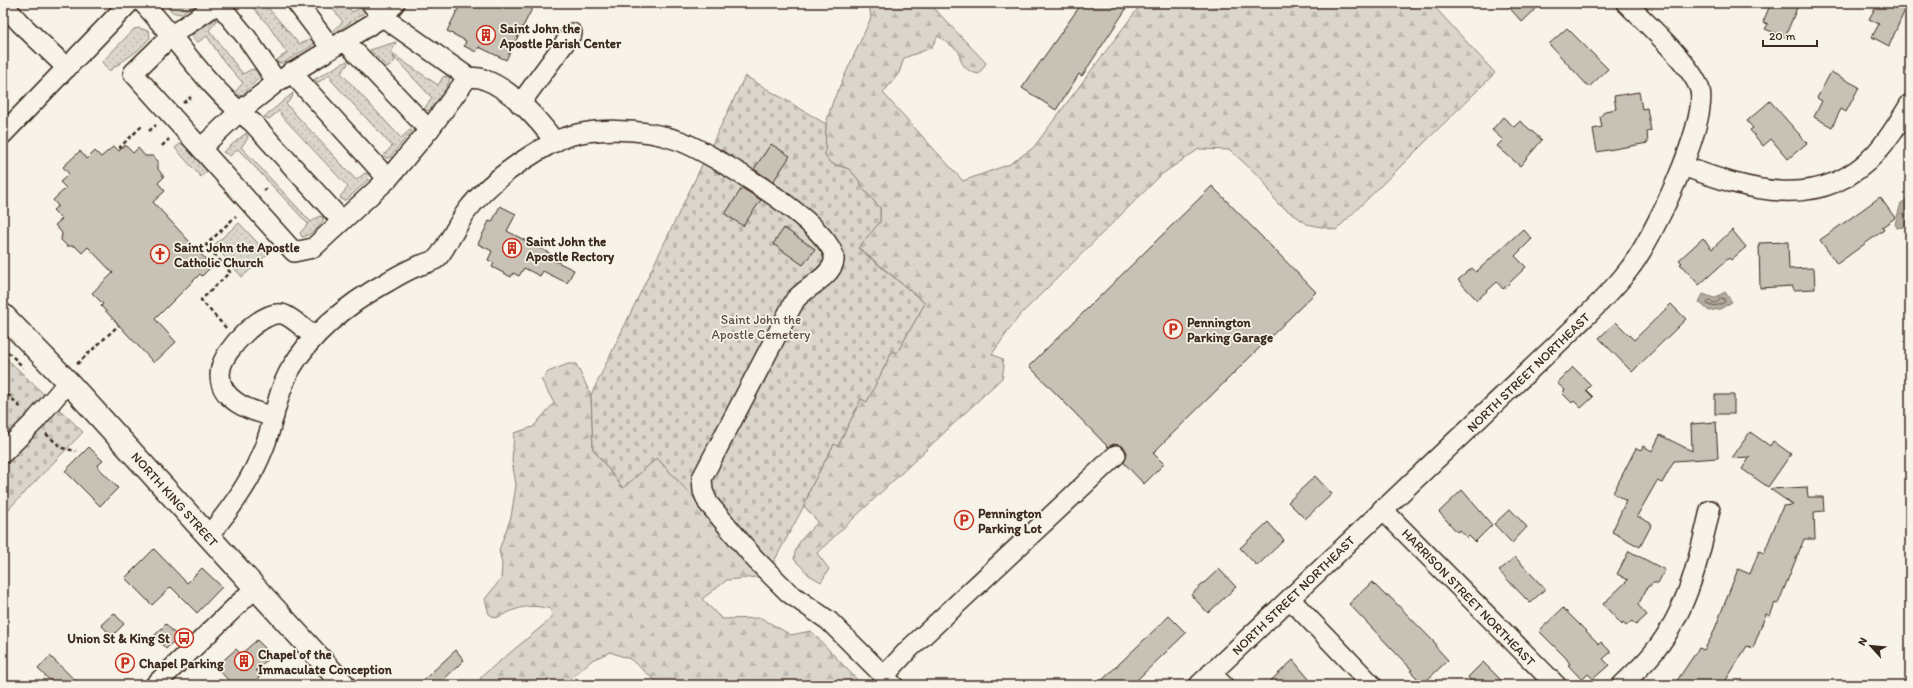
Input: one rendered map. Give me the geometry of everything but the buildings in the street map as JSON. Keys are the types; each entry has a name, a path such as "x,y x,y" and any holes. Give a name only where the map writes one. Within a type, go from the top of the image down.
{"main road":[{"name":"NORTH KING STREET","path":"3,315 70,375 255,588 344,685"}],"street":[{"path":"3,134 129,3"},
{"path":"143,3 172,35 200,73 239,112 253,123 342,221"},
{"path":"388,178 284,77 247,38 219,3 172,35 133,73 294,252 313,248 388,178 429,130 468,77"},
{"path":"298,3 337,44 429,130"},
{"name":"NORTH STREET NORTHEAST","path":"1211,681 1290,599 1382,508 1502,397 1608,295 1631,267 1650,235 1683,166 1691,145 1699,114 1700,91 1688,69 1658,35 1626,3"},
{"path":"3,4 20,23 67,68"},
{"path":"201,148 239,112 284,77 337,44 383,8 468,77 482,78 509,95 536,117 555,142"},
{"path":"520,104 572,33"},
{"path":"1683,166 1722,180 1755,189 1803,192 1821,188 1838,182 1855,171 1874,155 1894,130 1910,104"},
{"path":"209,535 237,501 252,475 265,446 279,398 290,371 314,337 373,290 405,272 437,259 465,214 479,196 518,165 555,142 572,136 611,131 632,131 680,141 708,154 794,210 808,221 828,243 833,253 834,260 831,267 827,274 808,287 796,300 702,478 703,491 708,504 755,559 789,593 829,622 888,680 908,650 1116,455"},
{"path":"274,416 248,410 239,405 228,394 220,379 221,368 225,358 235,344 252,328 262,319 272,314 283,314 314,337"},
{"path":"3,453 35,421 70,375"},
{"name":"HARRISON STREET NORTHEAST","path":"1382,508 1556,685"},
{"path":"1622,685 1649,659 1668,632 1686,599 1698,563 1710,510"},
{"path":"155,685 255,588"},
{"path":"1290,599 1372,685"}],"path":[{"path":"121,149 120,147 143,125"},
{"path":"162,146 172,137"},
{"path":"218,318 201,300 230,272 206,245 235,217"},
{"path":"70,375 119,325"}],"green space":[{"path":"171,3 200,3 184,11 185,13 180,14 173,12 167,6"},
{"path":"249,3 264,3 299,44 311,39 314,43 312,46 283,63 277,63 278,59 287,53 269,26"},
{"path":"328,3 345,3 352,12 364,7 365,12 335,33 334,29 343,22"},
{"path":"869,3 929,3 986,63 979,74 974,73 964,67 959,51 938,36 931,48 904,58 899,73 883,93 963,181 1010,164 1033,148 1142,3 1431,3 1495,73 1336,230 1307,224 1277,203 1263,180 1230,150 1199,149 1162,174 1019,316 992,354 1002,359 1004,366 1002,378 817,553 829,569 821,582 809,575 794,559 799,543 818,522 804,506 811,487 834,444 838,445 861,399 867,401 893,350 897,353 925,303 858,247 880,222 880,208 864,190 858,179 849,169 830,163 825,155 826,123 833,101 871,18"},
{"path":"216,19 217,21 209,30 243,74 255,69 260,77 241,96 237,95 235,92 243,83 222,59 207,36 198,42 194,40 192,35"},
{"path":"139,28 149,31 150,38 137,51 109,71 102,62 134,29"},
{"path":"396,42 391,53 438,85 443,77 446,76 450,78 446,89 429,111 424,109 432,98 393,56 395,61 387,67 370,50"},
{"path":"347,61 348,64 341,73 401,138 410,130 412,131 389,158 386,158 384,155 392,146 331,80 332,78 328,75 319,82 313,80"},
{"name":"Saint John the Apostle Cemetery","path":"745,76 826,124 825,155 830,163 849,169 858,179 864,190 880,208 880,222 858,248 925,303 897,353 892,351 867,402 861,399 838,446 834,444 811,487 804,506 766,576 657,458 623,488 593,449 591,395"},
{"path":"293,93 292,98 286,104 356,180 365,173 369,174 368,180 346,200 342,200 340,197 348,187 280,114 281,113 279,111 269,119 264,117"},
{"path":"246,133 248,138 241,147 311,222 320,216 324,217 322,223 312,233 302,237 300,233 308,224 238,149 230,156 223,152"},
{"path":"180,144 183,144 207,171 201,177 175,148"},
{"path":"239,223 268,254 242,277 214,245"},
{"path":"3,355 83,432 3,515"},
{"path":"568,364 576,364 591,395 593,449 623,488 657,458 766,576 727,580 702,599 722,619 761,618 791,635 811,631 862,685 661,685 630,659 610,652 592,660 564,685 477,685 482,676 552,618 551,609 535,606 516,609 496,618 489,614 485,599 501,579 502,564 499,550 511,517 516,485 512,461 514,433 533,427 554,403 541,379 548,372"}],"water":[{"path":"1908,199 1910,202 1910,220 1903,227 1897,228 1895,224 1901,203"},
{"path":"1725,292 1732,302 1720,309 1709,311 1699,302 1703,294 1714,298"}],"place":[{"name":"Saint John the Apostle Parish Center","path":"486,35"},
{"name":"Saint John the Apostle Rectory","path":"512,248"},
{"name":"Saint John the Apostle Catholic Church","path":"160,254"},
{"name":"Pennington Parking Garage","path":"1173,329"},
{"name":"Pennington Parking Lot","path":"964,520"},
{"name":"Union St & King St","path":"184,638"},
{"name":"Chapel of the Immaculate Conception","path":"244,661"},
{"name":"Chapel Parking","path":"125,663"}]}
